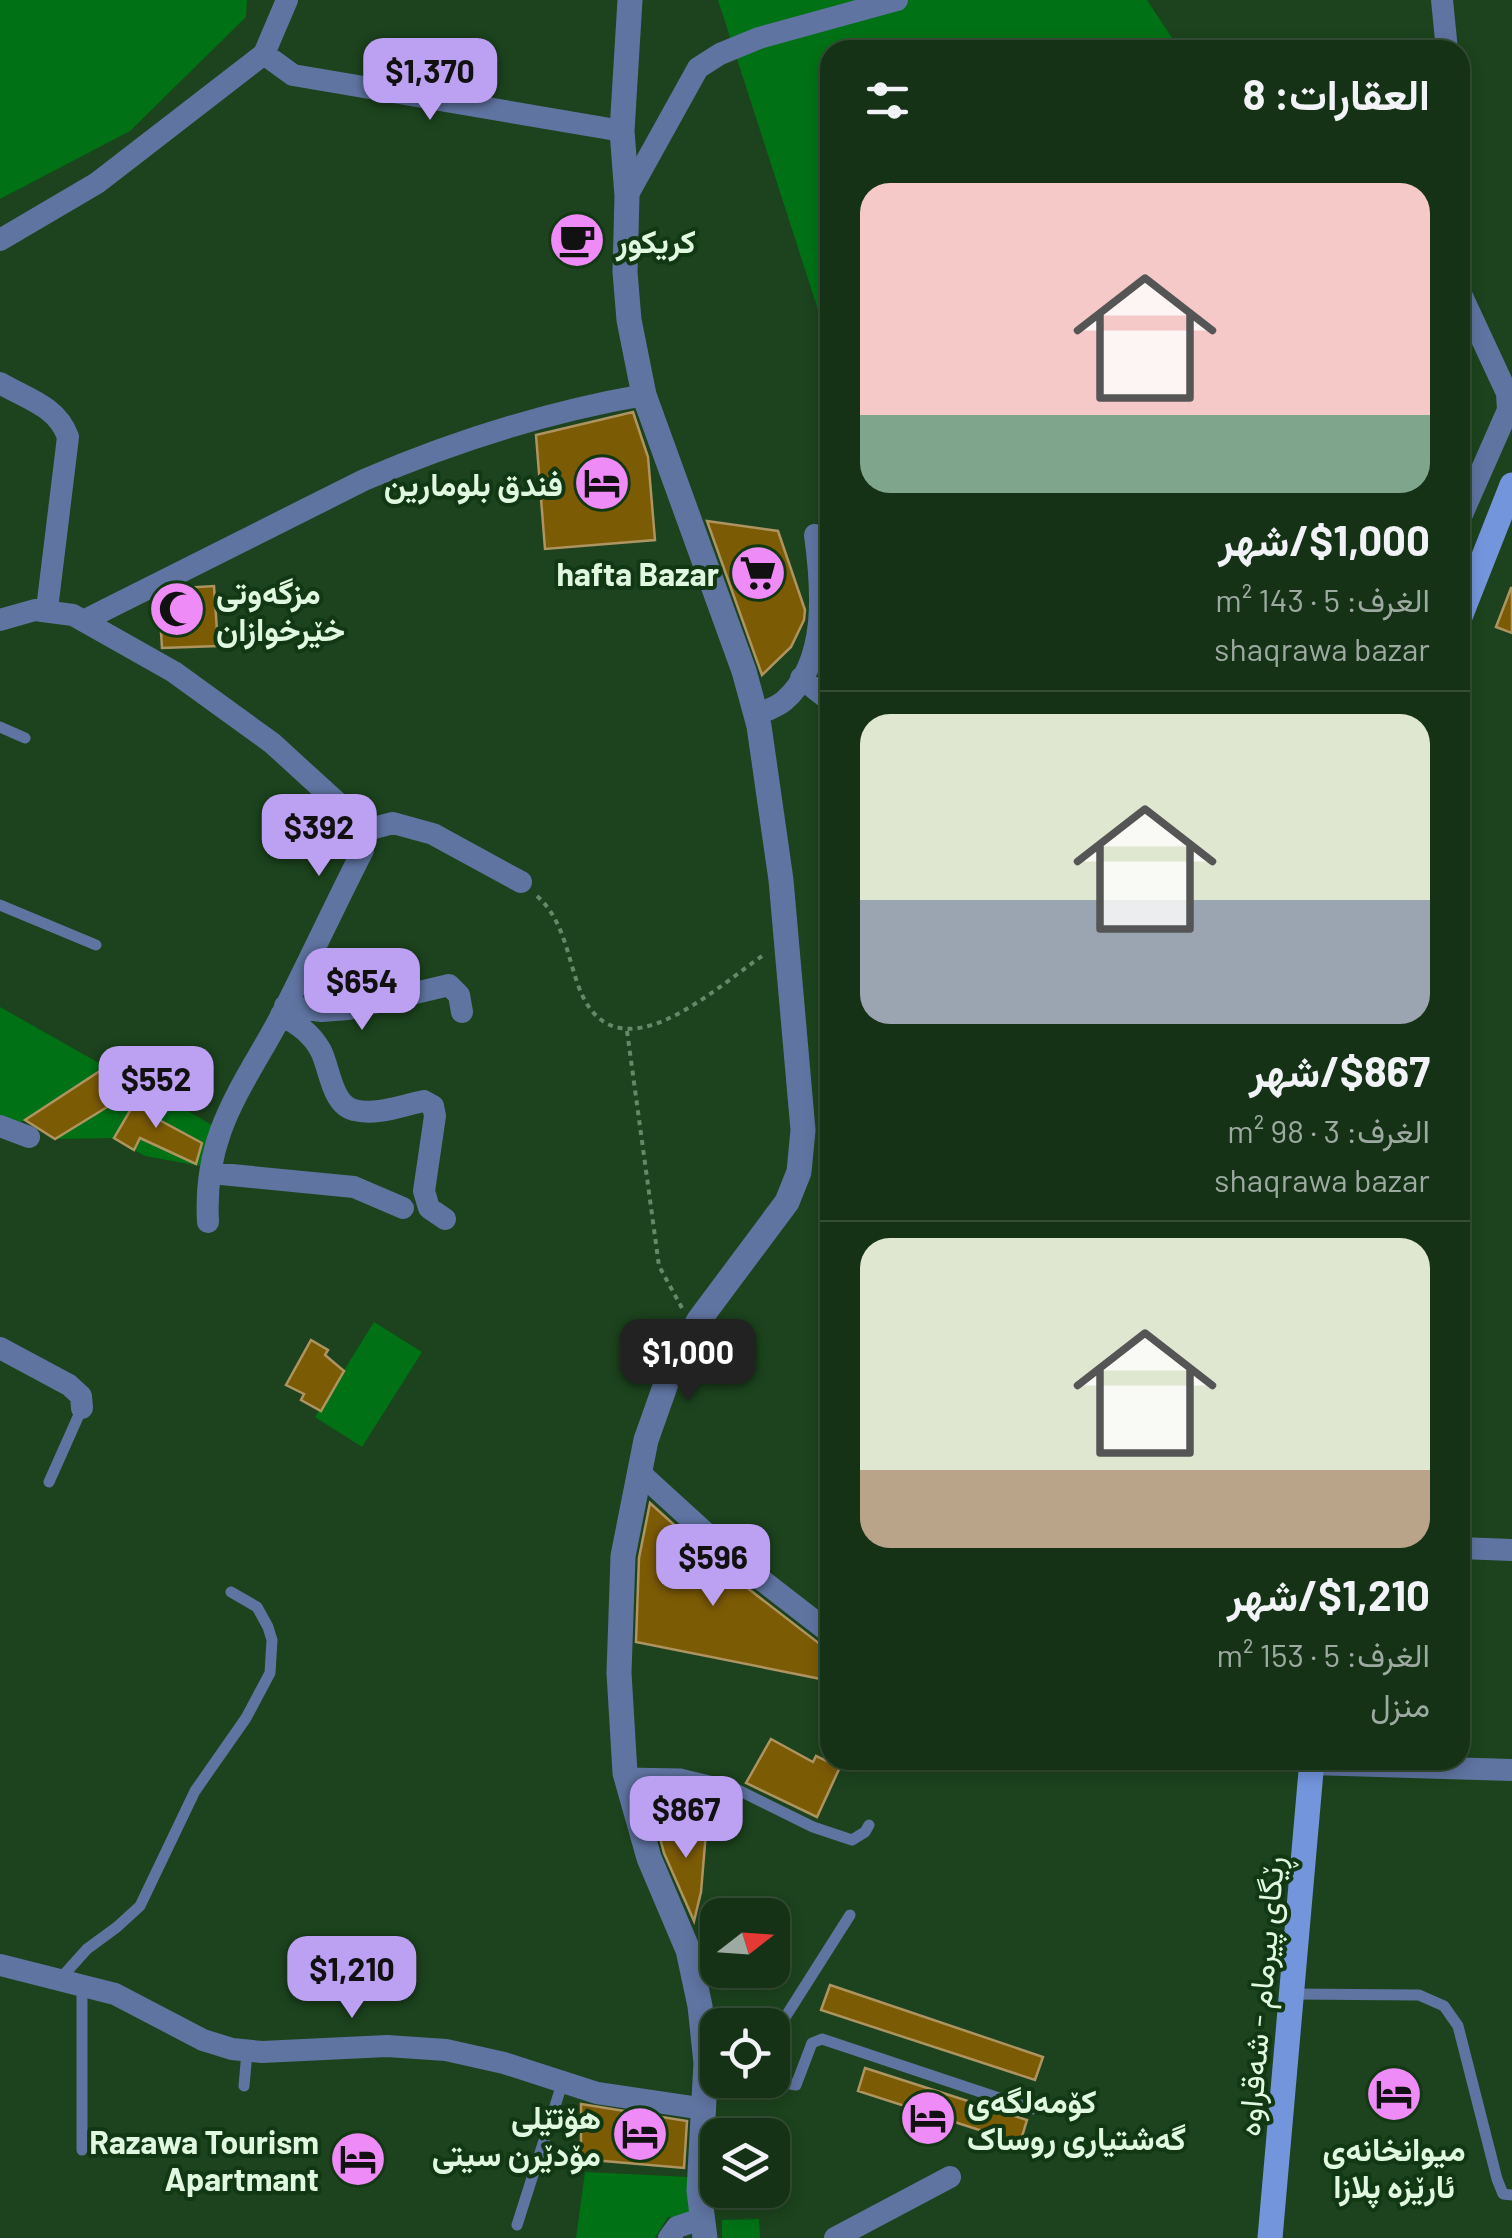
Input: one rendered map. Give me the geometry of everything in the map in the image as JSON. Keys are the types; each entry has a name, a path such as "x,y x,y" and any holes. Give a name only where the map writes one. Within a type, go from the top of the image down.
{"main road":[{"path":"1470,582 1512,485"},
{"name":"ڕێگای پیرمام - شەقراوە","path":"1270,2238 1311,1770"}],"street":[{"path":"0,240 98,183 264,54 287,0"},
{"path":"630,0 622,131 629,320 644,395 744,670 756,716 778,860 803,1130 799,1172 787,1202 699,1320 662,1394 639,1472 623,1556 619,1673 625,1773 644,1844 688,1950 700,2008"},
{"path":"627,196 698,68 759,38 897,0"},
{"path":"1442,0 1446,40"},
{"path":"264,54 293,75 622,131"},
{"path":"1470,323 1507,393 1508,410 1470,496"},
{"path":"0,383 46,407 63,422 68,438 47,610"},
{"path":"85,620 406,462 536,417 644,395"},
{"path":"756,716 784,702 802,678 820,625 815,535"},
{"path":"0,620 24,611 47,610 85,620 174,672 241,718 328,793 362,832 363,850 222,1123 213,1147 206,1197 208,1222"},
{"path":"802,678 820,693"},
{"path":"362,832 393,823 433,834 522,882"},
{"path":"283,1011 348,1009 449,984 459,995 462,1012"},
{"path":"283,1011 320,1048 340,1100 350,1110 369,1112 424,1101 432,1106 436,1116 424,1191 428,1208 446,1219"},
{"path":"0,1126 30,1137"},
{"path":"211,1173 354,1187 403,1208"},
{"path":"0,1348 70,1386 81,1396 82,1408"},
{"path":"639,1472 732,1557 820,1625"},
{"path":"1470,1548 1512,1550"},
{"path":"1470,1768 1512,1770"},
{"path":"0,1965 71,1981 130,2000 217,2046 247,2052 387,2046 446,2050 504,2063 562,2084 634,2100 705,2109"},
{"path":"669,2238 677,2227 703,2228 700,2164 707,2098"},
{"path":"835,2238 950,2177"}],"lane":[{"path":"0,727 25,738"},
{"path":"0,905 96,945"},
{"path":"49,1482 82,1408"},
{"path":"82,2150 71,1981 87,1949 140,1906 195,1791 246,1718 270,1673 272,1640 268,1627 256,1607 231,1592"},
{"path":"625,1773 681,1774 730,1786 852,1840 865,1832 869,1824"},
{"path":"790,2010 850,1915"},
{"path":"1292,1994 1419,1995 1444,2006 1458,2026 1503,2194 1512,2195"},
{"path":"790,2085 796,2086 812,2043 822,2040 1032,2109"},
{"path":"244,2086 247,2052"},
{"path":"516,2225 562,2084"}],"path":[{"path":"522,882 550,906 579,988 592,1010 626,1031 646,1030 665,1022 786,940"},
{"path":"626,1031 659,1266 680,1308 699,1320"}],"green space":[{"path":"0,0 247,0 246,17 130,131 0,199"},
{"path":"718,0 1147,0 1173,40 820,40 820,316"},
{"path":"0,1007 106,1067 18,1124 0,1119"},
{"path":"143,1085 217,1128 200,1166 145,1156 113,1138 55,1139"},
{"path":"374,1322 422,1352 362,1447 315,1417"},
{"path":"585,2172 689,2177 689,2217 668,2217 655,2238 576,2238"},
{"path":"759,2219 760,2238 722,2238 722,2220"}],"building":[{"path":"633,412 648,457 655,540 545,549 536,435"},
{"name":"hafta Bazar","path":"707,521 778,531 805,610 804,620 791,647 762,675"},
{"path":"214,586 218,646 162,648 159,599 182,588"},
{"path":"1512,588 1512,633 1496,627"},
{"path":"106,1067 143,1085 55,1139 25,1120"},
{"path":"145,1085 150,1102 159,1105 152,1116 202,1143 196,1164 140,1138 134,1150 114,1138"},
{"path":"311,1340 328,1350 325,1355 344,1371 321,1411 301,1400 304,1394 286,1385"},
{"path":"650,1503 723,1569 820,1644 820,1679 636,1642 639,1558"},
{"path":"771,1739 813,1762 816,1756 820,1758 820,1770 839,1770 817,1817 746,1783"},
{"path":"657,1826 706,1832 701,1892 694,1921 664,1853"},
{"path":"830,1985 1043,2057 1035,2080 821,2010"},
{"path":"865,2068 1027,2120 1020,2143 858,2091"},
{"path":"581,2104 687,2121 684,2168 581,2159"}],"place":[{"name":"کریکور","path":"577,240"},
{"name":"فندق بلومارين","path":"602,483"},
{"name":"hafta Bazar","path":"758,573"},
{"name":"مزگەوتی خێرخوازان","path":"177,609"},
{"name":"میوانخانەی ئارێزە پلازا","path":"1394,2094"},
{"name":"کۆمەلگەی گەشتیاری روساک","path":"928,2118"},
{"name":"هۆتێلی مۆدێرن سیتی","path":"640,2134"},
{"name":"Razawa Tourism Apartmant","path":"358,2159"}]}
